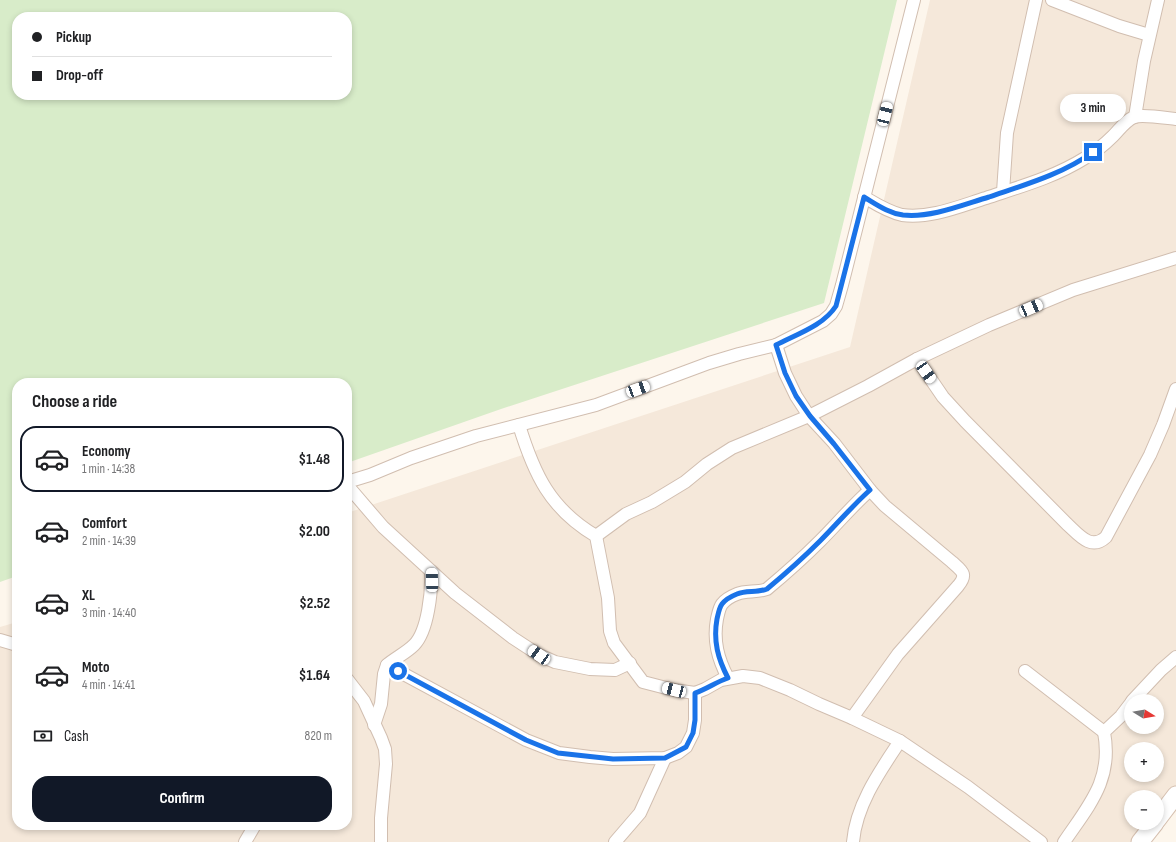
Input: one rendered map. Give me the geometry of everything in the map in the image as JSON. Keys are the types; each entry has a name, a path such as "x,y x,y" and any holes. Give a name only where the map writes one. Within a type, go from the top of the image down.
{"street":[{"path":"352,481 411,458 476,436 596,405 709,363 776,345 823,321 831,314 836,306 914,0"},
{"path":"1003,192 1007,132 1036,0"},
{"path":"1052,0 1119,26 1149,35"},
{"path":"1135,117 1149,35 1158,0"},
{"path":"864,197 893,212 903,215 924,214 952,209 1003,192 1070,166 1085,158 1113,136 1123,125 1135,117 1152,116 1176,119"},
{"path":"596,536 626,514 652,502 685,482 707,464 732,448 810,416 917,359 989,325 1073,290 1176,258"},
{"path":"776,345 785,373 796,396 810,416 870,490 885,506 962,571 963,575 963,580 898,654 852,718"},
{"path":"917,359 943,397 965,421 1067,524 1084,539 1091,543 1100,543 1106,537 1150,456 1176,389"},
{"path":"519,425 527,452 539,479 556,504 570,518 596,536 608,598 610,631 614,643 643,682 674,690 695,693 720,680 743,676 760,678 790,690 900,741 968,787 1041,842"},
{"path":"352,489 383,526 455,593 512,638 539,655 555,662 590,669 615,670 630,664"},
{"path":"728,678 718,655 716,645 715,630 722,604 739,593 762,591 767,589 794,566 846,512 870,490"},
{"path":"374,725 381,704 384,674 387,665 415,644 422,632 432,590 431,571"},
{"path":"2,640 12,643"},
{"path":"2,640 12,648"},
{"path":"1139,694 1161,670 1176,657"},
{"path":"387,665 526,740 558,753 613,759 665,758 686,747 693,733 695,693"},
{"path":"1025,671 1104,732 1107,755 1100,787 1064,842"},
{"path":"352,686 364,701 385,749 386,764 381,818 381,842"},
{"path":"1104,732 1124,712"},
{"path":"853,842 857,819 865,801 880,772 900,741"},
{"path":"615,842 640,813 665,758"},
{"path":"1164,811 1176,795"},
{"path":"245,842 252,830"},
{"path":"1140,842 1149,830"}],"shaded area":[{"path":"930,0 1176,0 1176,807 1164,821 1164,790 1124,790 1124,830 1157,830 1147,842 0,842 0,627 12,623 12,830 352,830 352,511 850,347"}],"green space":[{"path":"0,0 897,0 824,303 501,409 352,461 352,378 12,378 12,578 0,582"}],"route":[{"path":"398,671 526,740 558,753 613,759 665,758 678,753 686,747 693,733 695,720 695,693 720,680 728,678 718,655 716,645 715,630 722,604 739,593 762,591 767,589 794,566 846,512 870,490 810,416 796,396 785,373 776,345 823,321 831,314 836,306 864,197 883,208 903,215 924,214 952,209 1013,189 1070,166 1093,152"}]}
